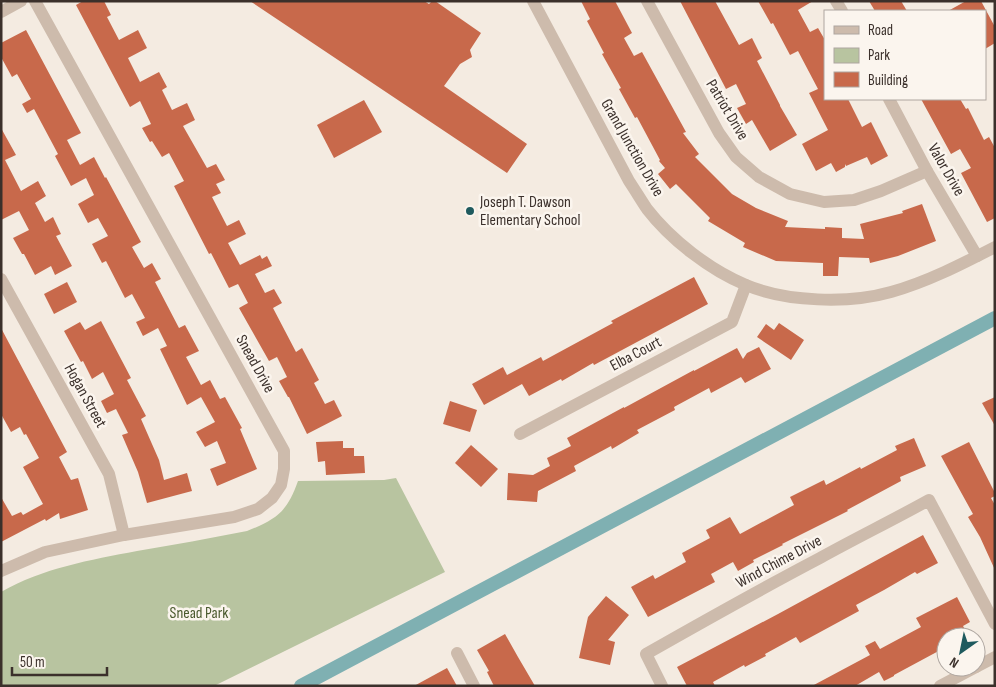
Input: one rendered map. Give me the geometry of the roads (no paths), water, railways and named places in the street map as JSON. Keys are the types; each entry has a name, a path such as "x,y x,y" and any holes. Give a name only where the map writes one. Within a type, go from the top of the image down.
{"street":[{"path":"1,12 21,1"},
{"name":"Snead Drive","path":"1,571 45,552 124,535 234,517 258,509 272,498 281,485 284,469 284,451 35,1"},
{"name":"Grand Junction Drive","path":"533,1 629,181 647,209 690,252 746,285 773,294 800,298 829,300 860,298 889,293 917,284 995,247"},
{"name":"Patriot Drive","path":"647,1 719,133 736,157 759,177 790,194 824,202 854,200 881,191 927,171"},
{"name":"Valor Drive","path":"890,100 927,171 977,256"},
{"name":"Hogan Street","path":"1,280 109,474 124,535"},
{"name":"Elba Court","path":"520,434 732,322 746,285"},
{"name":"Wind Chime Drive","path":"662,686 646,654 822,556 889,523 929,500 995,624"},
{"path":"457,653 474,686"},
{"path":"940,686 957,677"}],"waterway":[{"path":"301,686 995,318"}],"place":[{"name":"Joseph T. Dawson Elementary School","path":"470,211"}],"park label":[{"name":"Snead Park","path":"199,613"}]}
